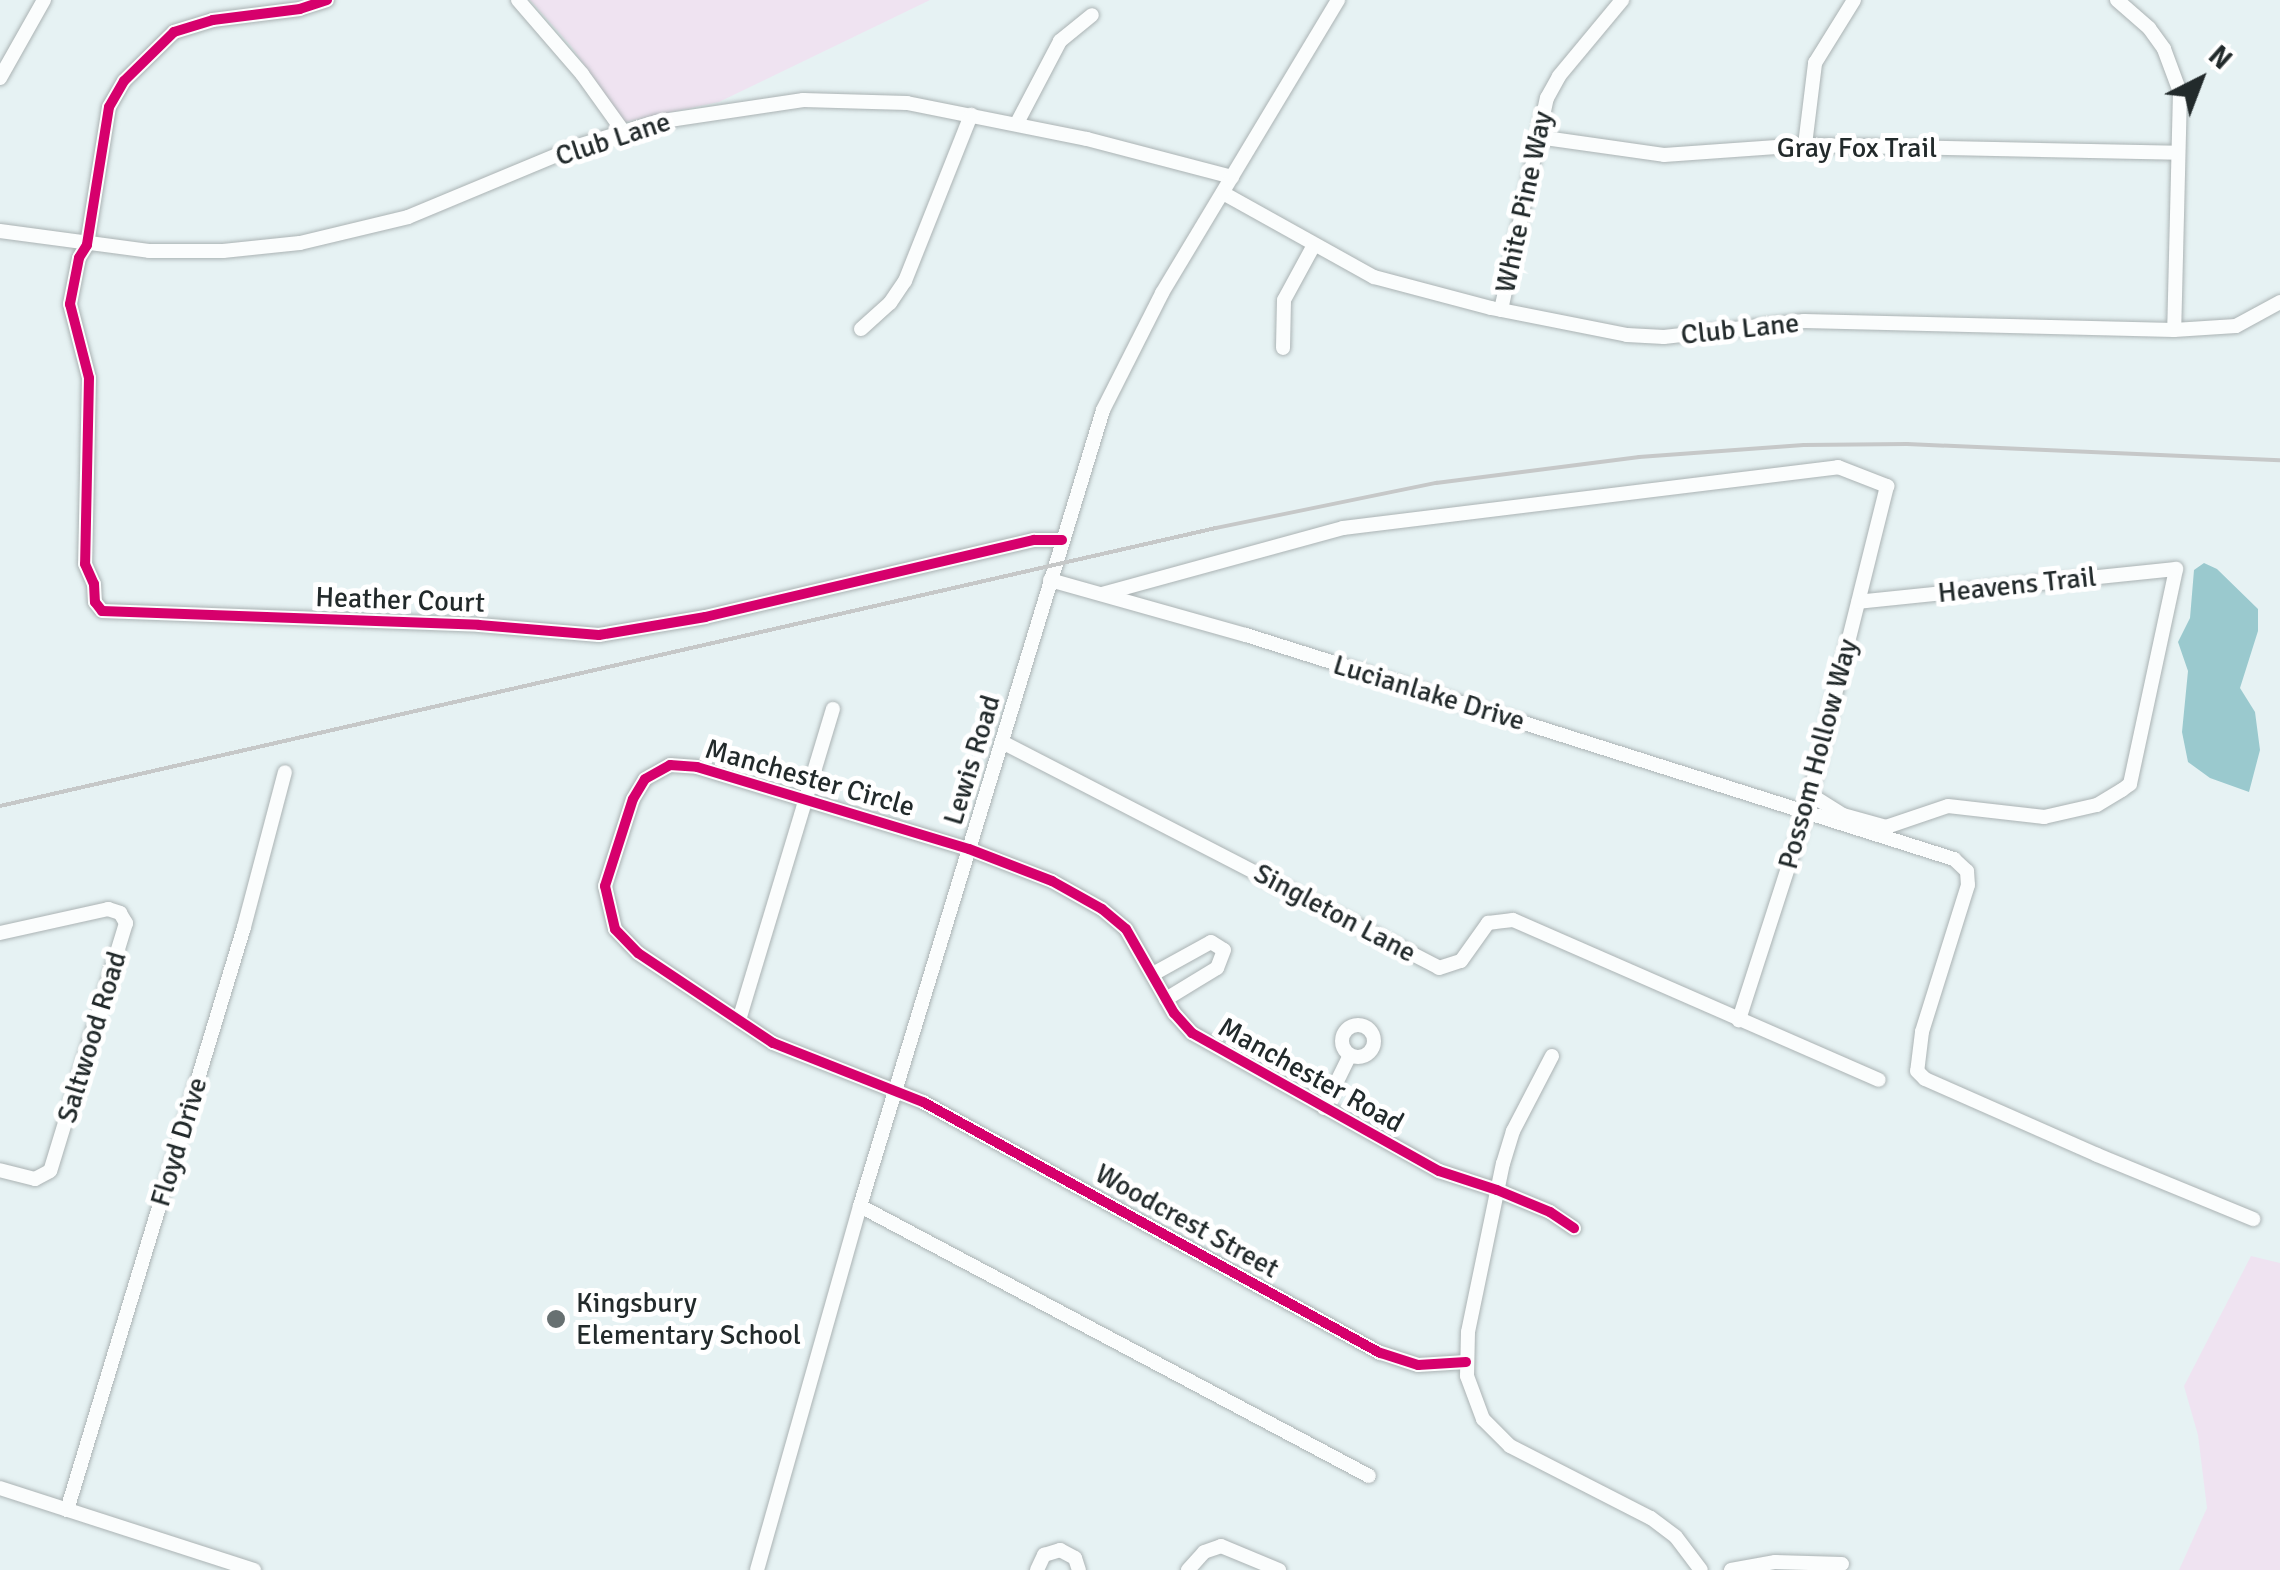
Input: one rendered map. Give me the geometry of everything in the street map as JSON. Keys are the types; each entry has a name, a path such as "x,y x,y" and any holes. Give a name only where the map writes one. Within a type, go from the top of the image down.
{"street":[{"path":"0,78 44,0"},
{"name":"Heather Court","path":"327,0 300,10 213,20 163,40 124,80 109,107 87,245 79,258 70,304 89,378 85,564 94,584 95,602 111,614 389,621 599,634 705,617 1034,540 1062,540"},
{"path":"518,0 582,74 622,132"},
{"name":"White Pine Way","path":"1501,310 1547,98 1558,76 1622,0"},
{"path":"1806,145 1815,63 1854,0"},
{"path":"2117,0 2149,28 2175,72 2182,117 2174,330"},
{"name":"Lewis Road","path":"757,1570 894,1091 1102,410 1120,369 1333,2"},
{"path":"1016,123 1060,41 1092,15"},
{"name":"Club Lane","path":"0,231 87,245 223,251 342,235 443,205 622,132 700,112 803,100 875,100 971,114 1232,177"},
{"path":"861,330 890,303 905,281 971,114"},
{"name":"Gray Fox Trail","path":"1538,136 1664,155 1806,145 2178,153"},
{"name":"Club Lane","path":"1223,193 1374,277 1501,310 1645,336 1804,321 2174,330 2236,326 2280,302"},
{"path":"1283,348 1280,310 1314,246"},
{"name":"Possom Hollow Way","path":"1101,594 1344,528 1838,467 1886,486 1806,812 1739,1020"},
{"name":"Heavens Trail","path":"1810,795 1843,816 1886,826 1960,805 2044,817 2097,805 2122,790 2130,784 2176,569 1858,602"},
{"name":"Lucianlake Drive","path":"1050,580 1246,635 1954,859 1967,871 1968,885 1916,1054 1917,1071 1925,1079 2253,1219"},
{"path":"740,1020 833,709"},
{"name":"Singleton Lane","path":"1002,742 1439,968 1461,961 1488,923 1512,920 1879,1080"},
{"name":"Manchester Circle","path":"894,1091 795,1054 623,940 609,916 605,886 633,799 646,779 660,769 697,767 969,849"},
{"name":"Floyd Drive","path":"67,1510 244,927 286,772"},
{"name":"Manchester Road","path":"969,849 1022,868 1102,909 1134,939 1166,998 1192,1034 1439,1172 1497,1190 1550,1212 1574,1228"},
{"name":"Saltwood Road","path":"0,934 108,910 120,913 126,923 50,1171 35,1179 0,1170"},
{"path":"1153,974 1210,942 1224,950 1222,963 1166,998"},
{"path":"1324,1108 1350,1055"},
{"path":"1552,1056 1513,1131 1497,1190 1466,1362 1478,1408 1490,1428 1510,1446 1650,1518 1676,1537 1701,1570"},
{"name":"Woodcrest Street","path":"894,1091 1008,1148 1380,1353 1418,1365 1466,1362"},
{"path":"860,1206 1369,1476"},
{"path":"0,1488 234,1567 254,1570"},
{"path":"1188,1570 1204,1552 1221,1546 1280,1570"},
{"path":"1038,1570 1044,1555 1060,1550 1075,1558 1078,1570"},
{"path":"1730,1570 1775,1562 1842,1564"}],"shaded area":[{"path":"530,0 930,0 719,102 625,122 571,46"},
{"path":"2251,1256 2280,1263 2280,1570 2179,1570 2207,1508 2198,1435 2184,1386"}],"water":[{"path":"2204,563 2217,569 2258,609 2258,631 2240,688 2255,712 2260,750 2249,792 2210,778 2188,762 2182,732 2188,671 2178,642 2190,618 2194,570"}],"railway":[{"path":"0,806 1216,528 1436,483 1639,457 1804,445 1907,444 2280,460"}],"cycle path":[{"path":"327,0 300,9 213,20 174,32 124,81 109,107 87,245 79,258 70,304 89,378 85,564 94,584 95,602 102,611 479,625 599,635 705,617 1034,540 1062,540"},
{"path":"1466,1362 1418,1365 1380,1353 923,1102 773,1043 638,953 615,929 605,886 633,799 645,779 670,765 697,767 969,849 1052,881 1102,909 1126,929 1174,1013 1192,1033 1439,1171 1550,1212 1574,1228"}],"place":[{"name":"Kingsbury Elementary School","path":"556,1319"}]}
